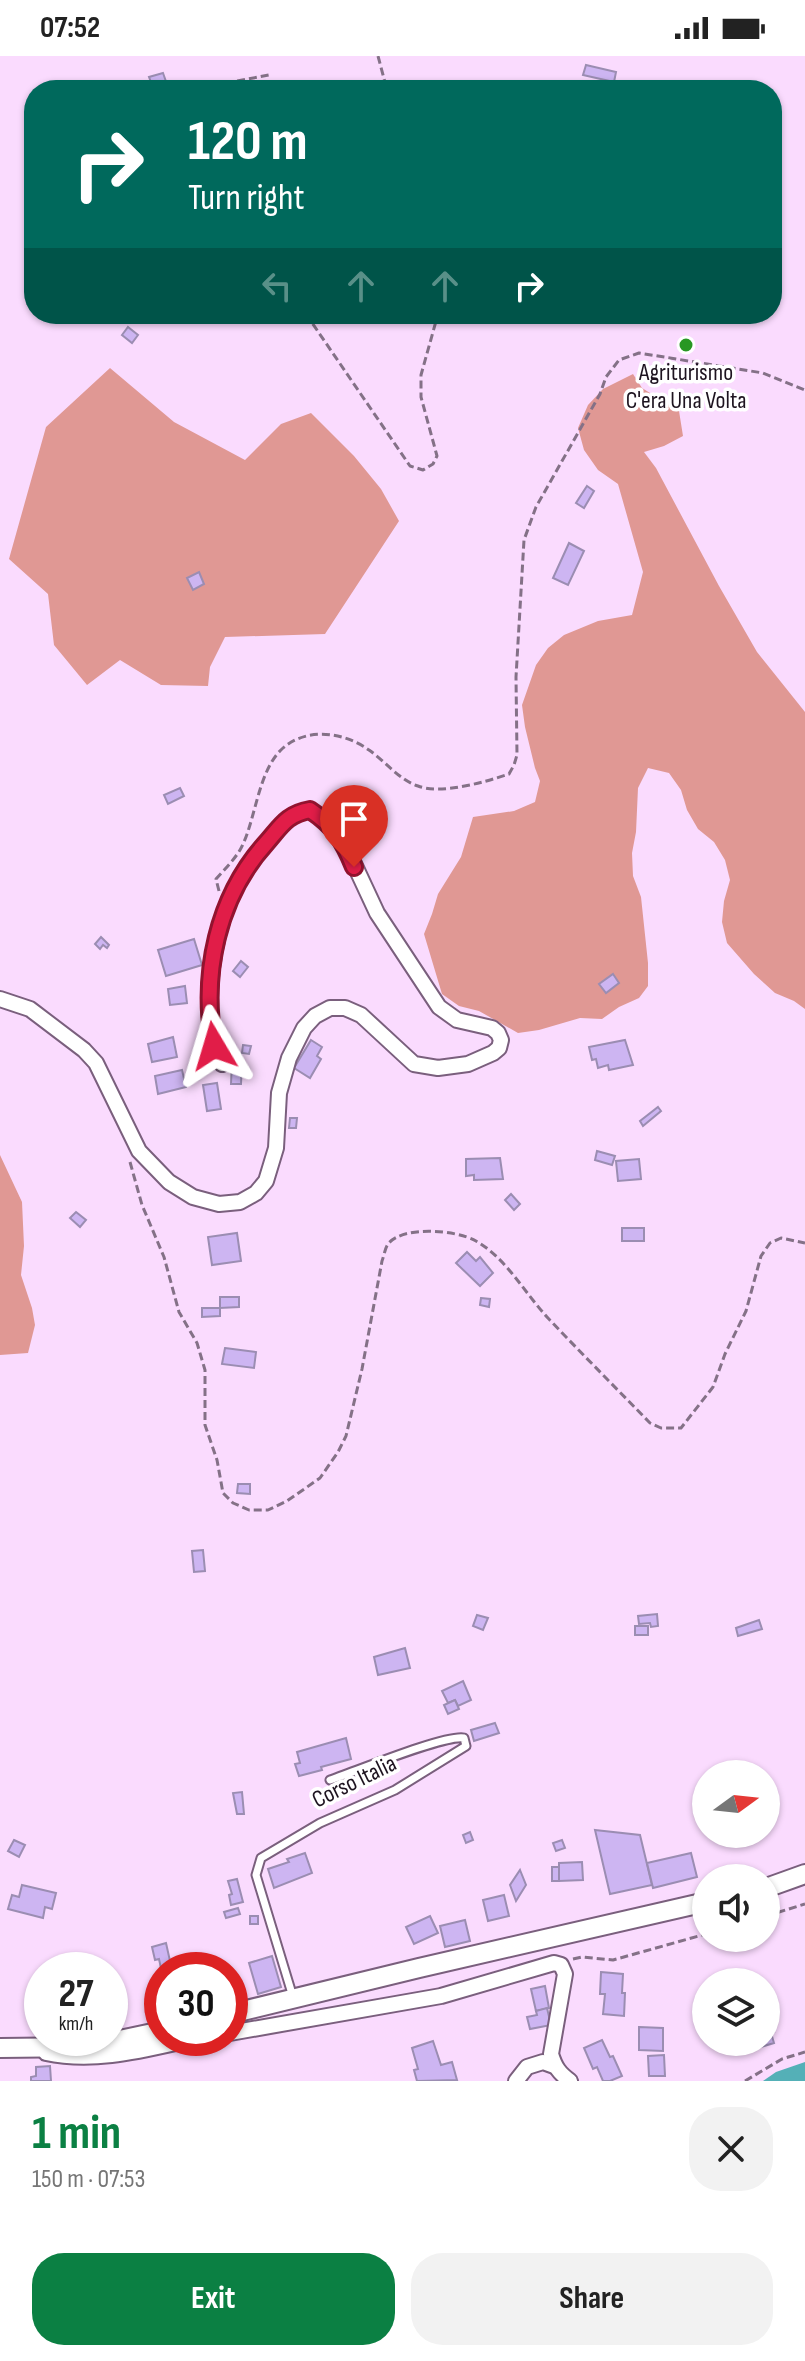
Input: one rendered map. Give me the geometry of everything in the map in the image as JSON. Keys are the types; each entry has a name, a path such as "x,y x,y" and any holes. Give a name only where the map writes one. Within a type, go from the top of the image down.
{"main road":[{"path":"780,1883 805,1874"},
{"path":"248,2010 692,1905"},
{"path":"0,2048 87,2047 144,2035"}],"street":[{"path":"0,999 30,1009 84,1050 96,1063 139,1151 169,1182 193,1197 219,1204 240,1202 256,1193 266,1181 276,1148 279,1093 289,1058 304,1028 315,1016 330,1008 345,1008 361,1015 414,1064 438,1068 468,1064 499,1048 501,1040 492,1028 457,1020 439,1007 377,913 343,840 325,820 310,810 294,813 285,822 258,852 227,902 216,940 208,1016 214,1046 222,1064"},
{"path":"248,2030 441,1996 558,1963 565,1974 551,2054 554,2066 570,2081"},
{"path":"22,2048 69,2058 117,2055 144,2049"},
{"path":"516,2081 527,2067 543,2062 554,2066"}],"lane":[{"name":"Corso Italia","path":"293,1999 256,1875 261,1858 320,1823 395,1790 466,1746 464,1738 433,1744 330,1780"}],"path":[{"path":"378,56 384,80"},
{"path":"243,80 269,75"},
{"path":"313,324 410,466 423,470 433,464 437,456 421,397 421,375 435,324"},
{"path":"227,902 220,896 216,879 240,850 270,766 283,748 304,737 324,733 345,738 368,749 417,786 434,789 456,787 509,774 517,755 516,677 524,540 536,507 600,394 606,377 619,360 639,353 650,353 763,373 805,390"},
{"path":"130,1161 142,1205 164,1257 179,1312 197,1343 205,1370 205,1425 217,1460 223,1493 233,1503 249,1510 268,1510 287,1501 320,1478 338,1452 346,1436 362,1369 382,1261 388,1244 403,1233 433,1231 461,1235 495,1255 546,1316 650,1423 661,1428 681,1428 713,1387 746,1311 761,1256 770,1243 781,1238 805,1243"},
{"path":"780,1912 805,1904"},
{"path":"558,1963 582,1957 613,1960 692,1938"},
{"path":"745,2081 782,2059 805,2052"}],"shaded area":[{"path":"110,368 174,422 245,460 281,424 311,413 354,456 381,489 399,521 325,634 225,637 210,667 208,686 161,685 120,660 87,685 54,645 48,594 9,559 46,427"},
{"path":"633,374 642,388 679,411 683,436 644,452 656,468 757,652 805,712 805,1009 775,993 727,943 722,922 730,880 725,860 714,842 698,829 687,810 681,790 669,773 648,768 638,788 632,853 633,876 641,897 648,986 639,998 602,1019 580,1018 518,1033 479,1011 459,1006 442,994 424,934 438,894 461,857 473,817 514,811 535,802 540,781 522,705 536,665 548,648 564,635 598,621 632,615 643,572 618,484 598,470 584,450 578,428 588,405 603,389"},
{"path":"0,1155 22,1202 24,1246 21,1275 35,1325 28,1353 0,1355"},
{"path":"805,2062 805,2081 763,2081 776,2072"}],"building":[{"path":"586,65 616,72 614,80 583,75"},
{"path":"163,73 165,80 150,80 149,77"},
{"path":"128,327 138,335 132,343 122,335"},
{"path":"587,486 594,491 584,508 576,503"},
{"path":"569,543 584,551 568,585 553,578"},
{"path":"199,572 204,584 193,590 187,578"},
{"path":"180,788 184,796 168,804 164,795"},
{"path":"101,937 109,945 107,948 103,945 100,949 95,944"},
{"path":"194,939 202,965 166,976 158,950"},
{"path":"241,961 248,967 240,977 233,971"},
{"path":"613,974 619,983 606,993 599,984"},
{"path":"185,986 187,1003 170,1005 168,989"},
{"path":"173,1037 177,1057 152,1062 148,1044"},
{"path":"311,1040 322,1047 317,1056 321,1059 310,1078 294,1068"},
{"path":"625,1040 633,1065 609,1070 608,1065 598,1068 589,1047"},
{"path":"243,1045 251,1046 249,1054 242,1053"},
{"path":"232,1061 242,1061 241,1084 231,1084"},
{"path":"182,1070 186,1087 158,1094 155,1076"},
{"path":"217,1083 221,1109 207,1111 203,1085"},
{"path":"658,1107 661,1111 643,1126 640,1121"},
{"path":"290,1118 297,1118 296,1128 289,1128"},
{"path":"597,1151 615,1156 612,1165 595,1160"},
{"path":"500,1158 503,1179 474,1180 474,1175 466,1176 466,1159"},
{"path":"639,1159 641,1179 618,1181 616,1161"},
{"path":"511,1194 520,1204 514,1210 505,1200"},
{"path":"76,1212 86,1220 80,1227 70,1218"},
{"path":"622,1228 644,1228 644,1241 622,1241"},
{"path":"237,1233 241,1261 212,1265 208,1237"},
{"path":"467,1252 476,1261 480,1257 493,1273 480,1286 456,1263"},
{"path":"220,1297 239,1297 239,1307 220,1308"},
{"path":"481,1298 490,1299 489,1307 480,1305"},
{"path":"202,1308 220,1308 220,1316 202,1317"},
{"path":"225,1348 256,1352 254,1368 222,1364"},
{"path":"238,1484 250,1484 250,1494 237,1493"},
{"path":"203,1550 205,1571 194,1572 192,1551"},
{"path":"657,1614 658,1626 639,1624 638,1616"},
{"path":"477,1615 488,1618 483,1630 473,1626"},
{"path":"759,1620 762,1629 738,1636 736,1628"},
{"path":"635,1626 648,1626 648,1635 635,1635"},
{"path":"405,1648 410,1668 378,1675 374,1657"},
{"path":"463,1681 471,1700 458,1706 455,1700 448,1703 442,1691"},
{"path":"455,1700 459,1709 448,1714 444,1705"},
{"path":"495,1723 499,1733 474,1741 471,1730"},
{"path":"346,1738 351,1759 299,1776 295,1764 300,1763 297,1752"},
{"path":"242,1792 244,1814 237,1814 233,1793"},
{"path":"595,1830 640,1835 652,1885 610,1894"},
{"path":"470,1832 473,1840 466,1843 463,1835"},
{"path":"14,1840 25,1845 19,1857 8,1851"},
{"path":"562,1840 565,1848 556,1851 553,1843"},
{"path":"305,1853 312,1873 274,1888 268,1869"},
{"path":"691,1853 692,1878 653,1888 647,1863"},
{"path":"582,1862 583,1880 559,1881 559,1863"},
{"path":"552,1867 559,1867 559,1881 552,1881"},
{"path":"520,1870 526,1885 516,1901 510,1885"},
{"path":"237,1879 243,1902 231,1905 228,1881"},
{"path":"22,1885 56,1893 52,1909 45,1907 43,1918 8,1909 12,1895 19,1897"},
{"path":"504,1895 509,1916 488,1921 483,1900"},
{"path":"238,1908 240,1914 226,1918 224,1912"},
{"path":"250,1916 258,1916 258,1924 250,1924"},
{"path":"430,1916 438,1933 414,1944 406,1927"},
{"path":"465,1920 470,1941 445,1947 440,1926"},
{"path":"166,1943 168,1952 153,1952 152,1947"},
{"path":"272,1956 281,1987 258,1994 249,1963"},
{"path":"601,1972 623,1974 624,2016 603,2014 605,1994 600,1994"},
{"path":"545,1986 549,2008 536,2011 531,1989"},
{"path":"547,2008 551,2025 530,2029 527,2017"},
{"path":"639,2027 663,2028 663,2051 639,2050"},
{"path":"602,2040 622,2076 610,2081 603,2081 597,2067 593,2069 584,2048"},
{"path":"433,2041 441,2065 452,2062 457,2080 417,2081 414,2070 418,2069 412,2048"},
{"path":"664,2055 665,2076 649,2076 648,2056"},
{"path":"50,2066 51,2081 31,2081 31,2077 36,2076 36,2067"}],"place":[{"name":"Agriturismo C'era Una Volta","path":"686,345"}],"route":[{"path":"214,1046 208,1016 216,940 227,902 258,852 294,813 310,810 325,820 343,840 354,867"}]}
